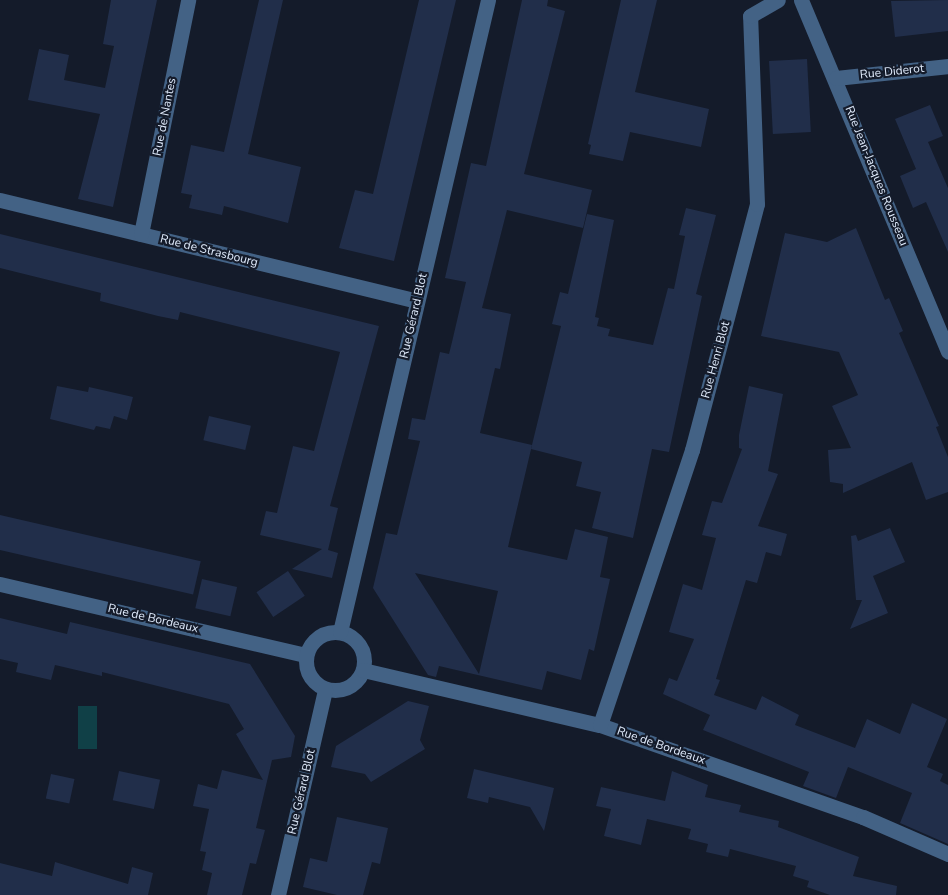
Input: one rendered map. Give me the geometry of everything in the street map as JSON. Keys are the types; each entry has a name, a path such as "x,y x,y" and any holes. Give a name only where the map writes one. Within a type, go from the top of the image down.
{"street":[{"name":"Rue de Nantes","path":"141,234 188,0"},
{"name":"Rue Gérard Blot","path":"340,632 488,0"},
{"name":"Rue Henri Blot","path":"600,725 692,450 757,204 750,16 778,0"},
{"name":"Rue Jean-Jacques Rousseau","path":"801,0 836,78 946,343"},
{"name":"Rue Diderot","path":"836,78 948,66"},
{"name":"Rue de Strasbourg","path":"0,200 417,301"},
{"name":"Rue de Bordeaux","path":"0,584 306,655"},
{"path":"340,632 350,635 363,650 364,670 353,685 335,691 325,689 308,672 306,655 310,646 323,634 340,632"},
{"name":"Rue de Bordeaux","path":"364,670 600,725 863,817 948,854"},
{"name":"Rue Gérard Blot","path":"278,895 325,689"}],"shaded area":[{"path":"78,706 97,706 97,749 78,749"}],"building":[{"path":"111,0 157,0 113,207 78,199 100,114 28,100 39,49 69,55 64,80 105,88 114,46 103,44"},
{"path":"259,0 283,0 248,154 301,167 288,223 224,206 222,215 189,208 192,195 181,193 191,145 224,152"},
{"path":"419,0 456,0 394,261 339,248 355,190 373,194"},
{"path":"522,0 548,0 547,6 565,11 524,174 592,190 583,228 507,210 482,308 511,314 500,369 495,368 480,433 532,445 508,547 567,560 575,529 608,537 600,577 610,579 594,651 589,649 581,680 547,671 542,690 439,666 436,677 428,675 373,588 386,533 397,535 420,441 408,439 412,418 425,420 440,352 449,354 466,282 445,278 471,163 486,166","holes":["415,573 498,591 479,674"]},
{"path":"621,0 657,0 635,92 709,109 701,147 630,132 623,161 589,154 591,145 588,144"},
{"path":"948,0 948,31 895,37 891,1"},
{"path":"807,59 811,132 773,134 769,61"},
{"path":"930,105 943,136 928,142 948,188 948,252 926,202 913,208 900,176 916,169 895,119"},
{"path":"686,208 716,215 696,294 702,296 669,452 652,449 633,538 592,528 601,492 576,486 582,462 531,449 561,326 552,324 560,292 568,294 587,214 614,220 595,317 599,318 597,326 610,329 608,336 653,345 668,288 674,289 685,236 679,235"},
{"path":"856,228 885,300 889,298 903,331 899,333 939,426 936,427 948,457 948,492 926,500 912,462 843,493 843,484 830,482 828,450 851,448 832,406 858,395 839,352 761,336 785,233 827,242"},
{"path":"0,234 379,326 330,506 338,508 328,550 338,553 332,578 292,569 322,549 260,535 266,511 277,513 293,446 314,451 340,352 180,312 178,320 158,316 100,301 101,293 0,268"},
{"path":"57,386 88,392 89,387 133,397 127,420 114,416 110,429 96,426 94,430 50,419"},
{"path":"749,386 783,394 768,471 778,474 758,526 787,534 781,556 766,552 757,583 746,580 716,679 720,680 714,695 756,710 762,696 799,715 795,725 855,748 867,719 900,734 912,703 947,719 927,767 943,774 940,781 948,785 948,844 900,823 912,793 848,767 836,798 803,786 809,772 703,730 710,715 663,694 669,678 677,681 694,639 669,632 683,584 702,590 716,538 702,535 712,501 722,503 742,449 739,448 739,435"},
{"path":"209,416 251,426 245,450 203,440"},
{"path":"0,515 201,561 193,594 0,550"},
{"path":"890,528 905,562 873,576 888,613 850,629 862,600 856,600 851,536 856,535 858,541"},
{"path":"288,571 305,596 273,617 256,592"},
{"path":"202,579 237,587 230,616 195,608"},
{"path":"0,618 67,634 70,622 250,664 295,736 291,757 272,760 256,828 265,830 256,864 250,863 242,895 207,895 212,873 202,870 206,852 200,851 209,809 193,806 198,784 217,789 222,770 263,780 236,734 244,729 229,704 102,672 102,676 55,665 51,680 16,672 18,663 0,659"},
{"path":"408,701 429,706 420,740 425,749 371,782 365,774 331,767 336,746"},
{"path":"474,769 554,788 544,831 530,807 489,797 488,803 467,798"},
{"path":"119,771 160,780 154,809 113,800"},
{"path":"672,771 708,785 705,797 741,805 739,812 779,821 778,827 859,857 853,876 897,886 896,895 830,895 807,887 809,881 793,876 796,866 730,849 728,857 706,852 708,844 688,839 691,829 647,819 641,845 604,836 611,809 596,806 601,787 665,801"},
{"path":"51,774 74,779 69,803 46,798"},
{"path":"337,817 388,828 380,864 372,862 363,895 337,895 303,887 310,858 327,862"},
{"path":"55,862 128,884 132,867 153,873 148,895 0,895 0,863 52,876"}]}
